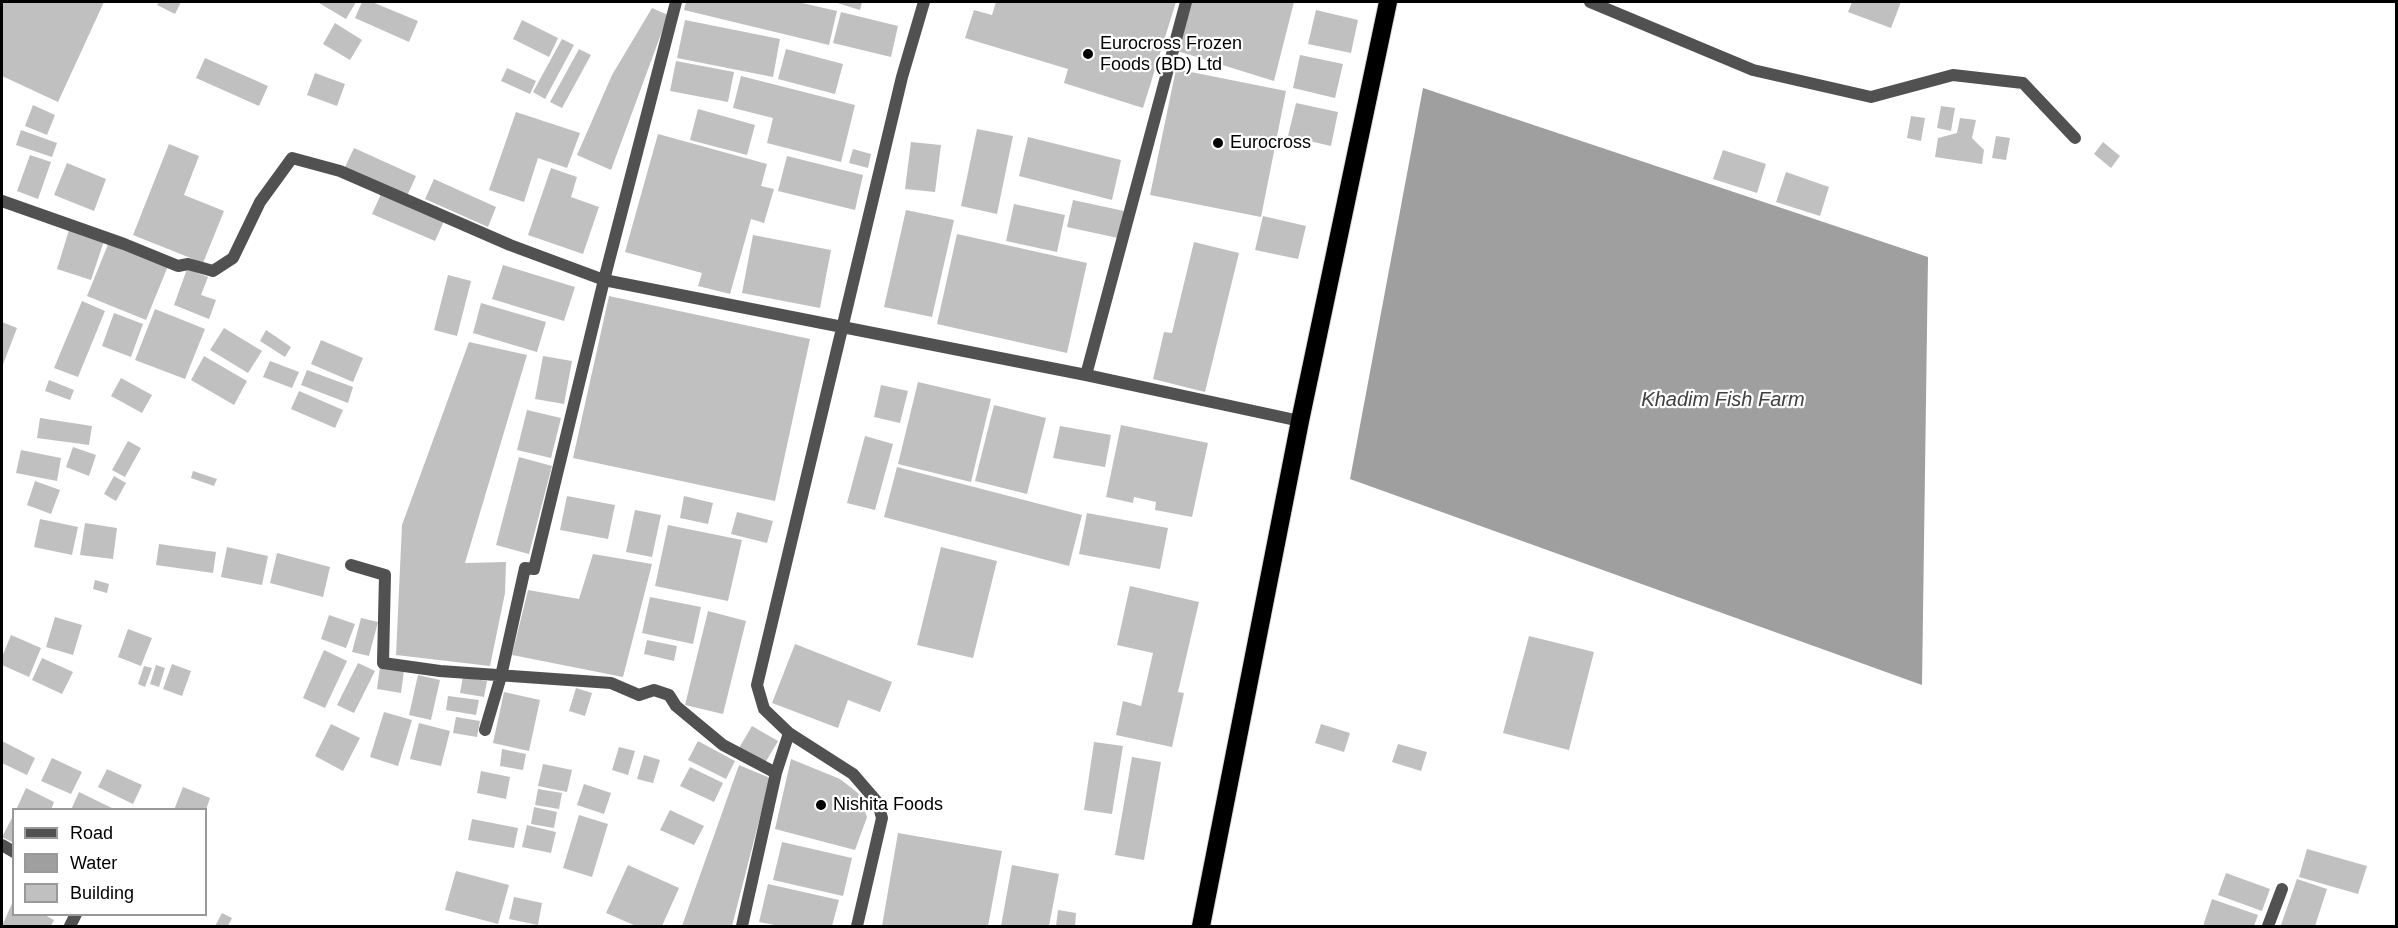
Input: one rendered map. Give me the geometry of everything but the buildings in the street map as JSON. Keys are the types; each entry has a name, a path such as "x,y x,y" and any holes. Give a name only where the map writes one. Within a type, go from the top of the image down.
{"highway":[{"path":"1201,927 1300,421 1388,2"}],"street":[{"path":"485,730 501,676 525,568 534,569 604,280 676,2"},
{"path":"857,927 882,818 878,803 853,774 789,733 764,709 757,685 902,77 924,2"},
{"path":"1086,375 1186,2"},
{"path":"1590,2 1753,70 1871,97 1953,75 2023,82 2075,138"},
{"path":"2,203 124,244 178,266 188,264 213,271 233,258 260,202 292,159 340,171 510,245 604,280 1086,375 1300,421"},
{"path":"351,565 385,575 383,663 501,676 610,683 639,695 654,690 669,695 676,706 723,745 776,773"},
{"path":"742,927 776,773 789,733"},
{"path":"2268,927 2282,889"}],"water":[{"name":"Khadim Fish Farm","path":"1423,88 1928,257 1922,685 1350,479"}],"place":[{"name":"Eurocross Frozen Foods (BD) Ltd","path":"1088,54"},
{"name":"Eurocross","path":"1218,143"},
{"name":"Nishita Foods","path":"821,805"}]}
